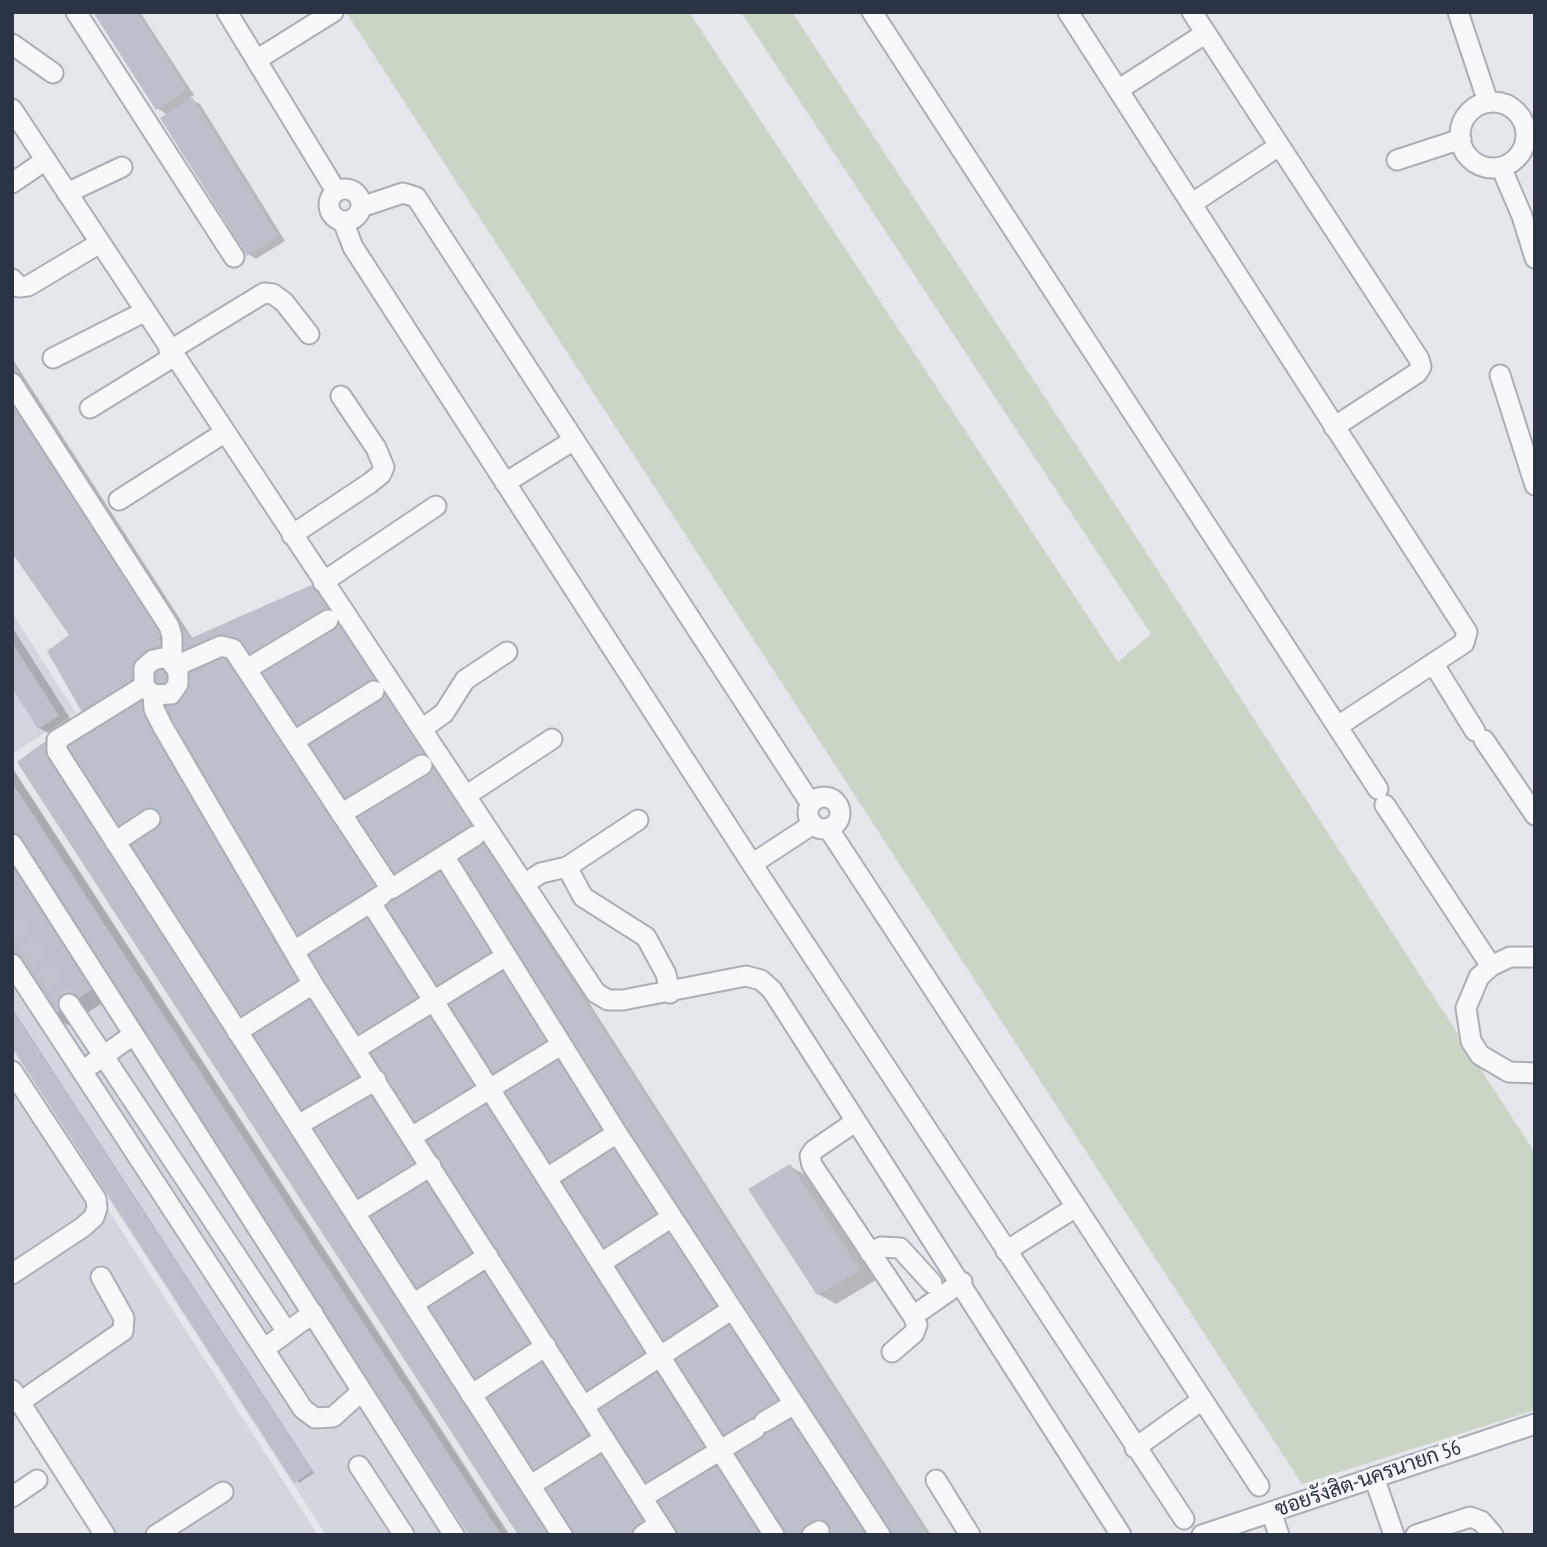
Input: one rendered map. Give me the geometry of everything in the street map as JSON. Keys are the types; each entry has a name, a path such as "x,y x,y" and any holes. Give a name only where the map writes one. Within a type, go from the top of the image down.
{"street":[{"path":"76,12 233,257"},
{"path":"227,12 337,191"},
{"path":"258,59 334,12"},
{"path":"872,12 1338,726 1491,966"},
{"path":"1068,12 1467,632 1464,643 1338,726"},
{"path":"1192,12 1419,359 1421,367 1334,427"},
{"path":"1458,12 1489,103"},
{"path":"1118,90 1206,33"},
{"path":"12,44 53,73"},
{"path":"1489,103 1513,108 1528,115 1521,153 1501,167 1490,168 1471,159 1461,139 1467,115 1477,107 1489,103"},
{"path":"15,118 46,160 171,354 467,795 596,993 608,1000 623,1000 670,993 746,976 761,980 772,990 855,1122 962,1282 1121,1535"},
{"path":"1397,160 1461,139"},
{"path":"1191,204 1279,145"},
{"path":"12,183 46,160"},
{"path":"67,193 122,167"},
{"path":"1501,167 1522,216 1535,258"},
{"path":"361,207 355,192 347,189 332,195 329,208 337,219 343,221 356,216 361,207 403,193 416,197 817,819 1076,1206 1259,1486"},
{"path":"343,221 353,247 505,483 752,864 1184,1519"},
{"path":"12,279 19,287 29,286 100,243"},
{"path":"90,408 264,293 273,294 284,302 309,334"},
{"path":"53,358 144,312"},
{"path":"1500,375 1535,485"},
{"path":"12,383 169,626 174,661 180,678 176,690 165,696 148,691 58,740 56,745 66,768 562,1535"},
{"path":"292,535 370,483 381,474 384,467 376,448 341,396"},
{"path":"119,500 224,433"},
{"path":"505,483 574,440"},
{"path":"323,582 436,506"},
{"path":"247,669 328,620"},
{"path":"391,889 233,649 227,646 174,661 148,663 142,674 163,727 313,984 413,1136 642,1498 656,1531"},
{"path":"422,729 444,713 465,680 507,652"},
{"path":"1433,663 1535,815"},
{"path":"293,741 374,691"},
{"path":"467,795 552,739"},
{"path":"341,814 422,765"},
{"path":"115,842 150,819"},
{"path":"752,864 817,819"},
{"path":"524,884 541,873 567,867 638,820"},
{"path":"294,951 475,836"},
{"path":"12,844 454,1535"},
{"path":"444,856 617,1133 880,1535"},
{"path":"567,867 583,897 646,937 666,974 670,993"},
{"path":"371,903 774,1535"},
{"path":"356,1049 506,956"},
{"path":"1535,957 1510,957 1491,966 1479,977 1468,1000 1466,1025 1471,1041 1493,1066 1508,1072 1535,1073"},
{"path":"12,964 303,1409 315,1418 323,1420 333,1417 362,1391"},
{"path":"237,1032 313,984"},
{"path":"69,1004 287,1332"},
{"path":"82,1070 133,1035"},
{"path":"413,1136 561,1045"},
{"path":"12,1071 96,1199 97,1208 94,1217 83,1227 12,1274"},
{"path":"298,1125 376,1080"},
{"path":"855,1122 810,1156 811,1165 913,1316 916,1325 914,1333 892,1352"},
{"path":"547,1178 617,1133"},
{"path":"355,1213 432,1166"},
{"path":"1006,1251 1076,1206"},
{"path":"601,1263 672,1217"},
{"path":"870,1253 881,1247 900,1248 932,1283"},
{"path":"413,1304 488,1256"},
{"path":"101,1277 124,1318 123,1331 115,1340 16,1396 106,1535"},
{"path":"913,1316 962,1282"},
{"path":"584,1406 731,1310"},
{"path":"264,1349 313,1313"},
{"path":"471,1395 546,1346"},
{"path":"1135,1448 1202,1401"},
{"path":"642,1498 794,1404"},
{"name":"ซอยรังสิต-นครนายก 56","path":"1202,1535 1535,1423"},
{"path":"531,1485 604,1439"},
{"path":"359,1466 404,1535"},
{"path":"1374,1478 1394,1535"},
{"path":"12,1497 37,1480"},
{"path":"936,1480 970,1535"},
{"path":"156,1535 223,1492"},
{"path":"1271,1512 1279,1535"},
{"path":"1416,1535 1470,1517 1481,1521 1493,1535"}],"shaded area":[{"path":"12,613 76,713 12,754"},
{"path":"12,768 508,1535 326,1535 12,1049"},
{"path":"12,1061 318,1535 92,1535 12,1411"}],"green space":[{"path":"346,12 689,12 1118,662 1151,634 741,12 792,12 1535,1153 1535,1410 1302,1484"}],"building":[{"path":"93,12 137,12 187,90 156,110"},
{"path":"192,97 278,236 247,256 160,118"},
{"path":"12,363 189,639 316,583 928,1535 518,1535 17,762 83,714 47,651 69,635 12,553"},
{"path":"12,642 59,716 38,729 12,688"},
{"path":"12,782 500,1533 497,1535 469,1535 12,830"},
{"path":"12,864 93,989 50,1017 12,959"},
{"path":"12,1009 312,1471 294,1483 12,1047"},
{"path":"790,1164 860,1270 817,1295 748,1189"}],"tunnel":[{"path":"12,919 69,1004"}]}
